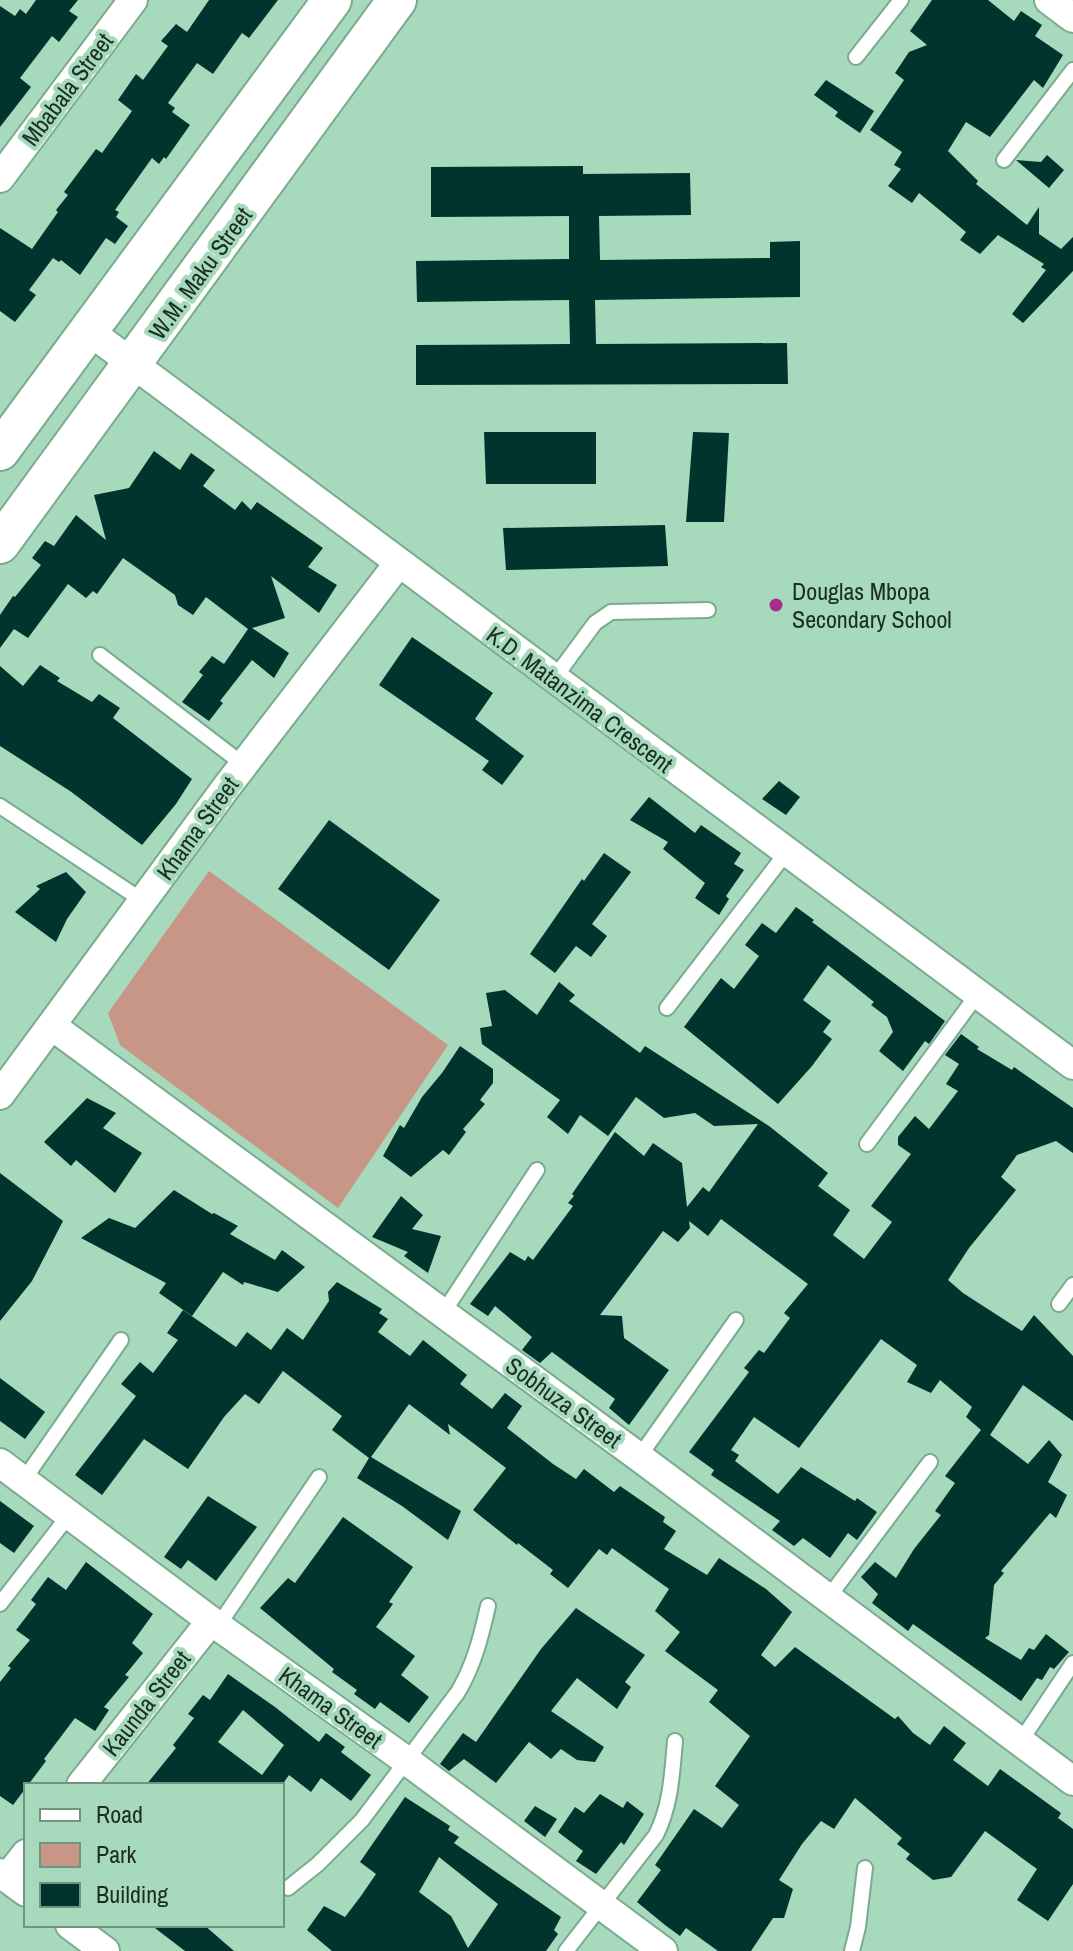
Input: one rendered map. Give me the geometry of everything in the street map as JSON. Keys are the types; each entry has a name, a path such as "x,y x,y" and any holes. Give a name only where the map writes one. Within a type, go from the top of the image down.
{"street":[{"path":"0,451 332,0"},
{"name":"W.M. Maku Street","path":"0,544 397,0"},
{"path":"1049,0 1073,18"},
{"name":"Mbabala Street","path":"0,178 123,4"},
{"name":"K.D. Matanzima Crescent","path":"89,331 1073,1065"},
{"name":"Khama Street","path":"0,1095 244,765 398,564"},
{"name":"Sobhuza Street","path":"52,1026 639,1457 1073,1781"},
{"name":"Khama Street","path":"0,1463 663,1951"},
{"name":"Kaunda Street","path":"83,1783 214,1623"},
{"path":"11,1881 24,1858"},
{"path":"73,1927 105,1951"}],"lane":[{"path":"856,57 901,0"},
{"path":"1004,160 1073,70"},
{"path":"553,680 595,623 611,612 708,610"},
{"path":"100,655 244,765"},
{"path":"0,806 143,901"},
{"path":"667,1008 786,853"},
{"path":"867,1144 977,995"},
{"path":"443,1313 537,1170"},
{"path":"1059,1304 1073,1285"},
{"path":"639,1457 736,1320"},
{"path":"23,1481 121,1340"},
{"path":"828,1598 930,1462"},
{"path":"214,1623 319,1477"},
{"path":"0,1604 69,1515"},
{"path":"288,1888 342,1842 407,1761 470,1671 488,1606"},
{"path":"1020,1742 1073,1663"},
{"path":"566,1951 642,1853 665,1817 675,1741"},
{"path":"852,1951 865,1868"}],"green space":[{"path":"209,871 448,1045 338,1208 120,1045 108,1013"}],"building":[{"path":"36,0 78,0 69,11 78,17 59,42 52,36 20,78 31,87 0,127 0,6 15,16 20,9 26,14"},
{"path":"209,0 278,0 249,38 242,33 213,74 197,63 168,103 175,108 172,112 190,125 166,159 164,157 159,164 152,158 115,210 119,212 116,217 128,226 115,244 106,238 80,275 61,260 59,262 53,258 29,290 36,295 15,322 0,311 0,228 32,249 68,195 64,192 96,149 102,153 132,111 118,100 136,74 143,80 168,46 161,41 176,24 187,32"},
{"path":"932,0 988,0 1014,21 1021,11 1042,25 1035,36 1063,55 1043,88 1034,80 990,137 966,122 948,151 978,181 976,184 1027,225 1039,207 1039,234 1061,249 1073,237 1073,271 1023,323 1012,314 1046,270 1041,267 1044,264 998,235 980,254 960,240 966,232 919,193 912,203 888,186 901,169 894,165 902,152 870,130 904,80 895,73 909,52 927,45 910,31"},
{"path":"826,80 874,111 860,133 835,116 838,112 814,95"},
{"path":"1047,155 1064,170 1049,188 1016,160 1041,162"},
{"path":"583,166 583,174 690,173 691,215 599,216 600,260 770,258 770,242 800,241 800,297 595,300 596,344 787,343 788,384 416,385 416,345 570,344 569,300 417,302 416,261 569,259 569,216 431,217 431,167"},
{"path":"484,432 596,432 596,484 486,484"},
{"path":"693,432 729,433 724,522 686,522"},
{"path":"154,451 180,470 191,453 215,470 203,486 235,510 242,501 251,510 257,502 323,548 308,567 337,585 319,613 271,576 285,618 252,628 289,653 274,678 252,660 220,701 223,703 209,721 182,702 203,675 199,672 212,656 224,664 248,629 206,597 193,615 178,605 175,595 123,558 97,594 93,591 86,598 68,584 28,638 14,629 0,648 0,615 41,565 32,558 45,541 54,546 76,515 106,540 94,495 129,488"},
{"path":"665,525 668,566 506,570 503,528"},
{"path":"412,637 493,693 475,719 524,756 502,785 482,770 489,761 379,685"},
{"path":"40,665 60,678 57,681 92,702 99,694 120,708 113,718 192,779 142,845 70,791 0,746 0,666 23,686"},
{"path":"779,781 800,797 786,815 762,799"},
{"path":"649,797 695,833 701,825 741,853 734,864 744,870 726,896 729,899 719,915 695,898 705,883 663,849 668,842 630,820"},
{"path":"329,820 440,900 389,970 278,889"},
{"path":"604,853 631,872 592,924 607,936 591,957 576,946 555,973 530,954"},
{"path":"66,872 86,892 67,919 56,942 15,912 40,889 36,886"},
{"path":"796,907 945,1021 929,1044 925,1041 903,1071 879,1051 893,1032 887,1017 871,1005 874,1002 828,965 803,1000 831,1021 823,1032 832,1039 778,1104 684,1027 721,978 734,989 759,956 745,945 762,923 776,933"},
{"path":"559,982 575,995 569,1001 640,1053 645,1046 769,1126 828,1173 818,1186 850,1210 833,1235 864,1259 892,1222 871,1206 911,1154 898,1145 898,1137 915,1116 929,1129 958,1091 946,1084 959,1064 945,1055 961,1034 979,1047 977,1049 1012,1070 1014,1067 1073,1108 1073,1153 1056,1141 1017,1155 1001,1177 1016,1190 969,1248 948,1280 1022,1331 1034,1315 1073,1356 1073,1421 1023,1385 990,1435 1028,1464 1049,1440 1062,1455 1048,1482 1067,1495 1056,1518 1050,1513 1001,1571 1004,1573 994,1585 989,1635 985,1638 1021,1660 1029,1648 1034,1650 1046,1634 1069,1652 1054,1669 1050,1667 1042,1680 1037,1678 1021,1701 913,1624 908,1631 872,1603 878,1594 861,1577 875,1562 896,1578 941,1515 935,1511 955,1483 945,1476 981,1430 966,1417 972,1407 940,1380 931,1393 907,1382 917,1365 881,1339 799,1448 754,1417 731,1450 739,1455 735,1461 778,1494 801,1467 877,1512 857,1540 848,1533 830,1558 803,1538 794,1546 772,1530 780,1521 711,1475 714,1470 689,1452 749,1372 744,1368 759,1350 764,1353 790,1318 784,1313 808,1284 721,1219 708,1236 689,1221 690,1228 678,1242 663,1231 600,1315 622,1316 624,1338 669,1370 629,1425 609,1408 615,1399 552,1352 540,1363 522,1350 532,1337 495,1306 488,1316 470,1304 510,1252 525,1261 528,1256 533,1260 573,1206 568,1203 574,1196 572,1194 615,1132 644,1156 653,1143 682,1163 687,1207 703,1187 709,1192 758,1124 714,1126 695,1113 664,1118 636,1097 608,1136 580,1115 568,1134 547,1117 560,1100 482,1044 480,1028 492,1026 486,993 505,990 537,1015"},
{"path":"460,1046 493,1069 493,1083 480,1100 485,1104 463,1129 466,1132 449,1155 443,1150 411,1177 383,1156 400,1125 404,1128 422,1097"},
{"path":"87,1098 116,1113 103,1128 142,1153 115,1193 76,1160 71,1166 44,1142"},
{"path":"0,1173 63,1221 32,1281 0,1321"},
{"path":"174,1190 238,1226 230,1234 275,1260 282,1250 305,1267 278,1292 244,1282 243,1285 223,1272 192,1316 159,1293 166,1283 81,1238 109,1218 135,1228"},
{"path":"401,1196 423,1215 412,1229 441,1236 428,1273 404,1256 408,1252 372,1237"},
{"path":"337,1282 382,1309 379,1313 388,1319 378,1332 410,1356 423,1340 467,1375 460,1384 492,1409 505,1393 522,1406 507,1428 553,1464 576,1479 584,1469 614,1492 620,1486 665,1517 663,1522 676,1531 664,1549 707,1575 719,1558 766,1589 792,1612 761,1655 775,1667 795,1647 895,1719 898,1716 913,1733 930,1745 944,1726 966,1743 953,1760 988,1786 1000,1769 1061,1813 1058,1818 1073,1829 1073,1884 1048,1921 1017,1900 1037,1869 985,1831 951,1877 933,1880 906,1859 910,1854 897,1844 902,1838 855,1798 834,1829 821,1821 802,1844 779,1880 793,1889 784,1918 773,1918 751,1951 718,1951 686,1928 680,1936 665,1925 637,1902 661,1870 655,1865 694,1809 722,1828 739,1805 715,1786 750,1736 709,1702 718,1690 665,1651 680,1632 655,1611 669,1589 612,1548 607,1555 599,1549 568,1588 550,1574 553,1570 473,1510 506,1468 448,1424 450,1435 409,1404 371,1457 461,1511 448,1540 357,1478 369,1458 332,1430 342,1416 283,1371 259,1404 245,1394 224,1417 188,1469 144,1439 102,1495 75,1475 136,1396 121,1384 140,1362 153,1373 178,1340 167,1333 183,1310 236,1347 247,1332 271,1350 287,1328 303,1340 329,1301 328,1292"},
{"path":"0,1378 45,1412 25,1439 0,1421"},
{"path":"208,1496 257,1527 216,1581 188,1560 181,1569 164,1557"},
{"path":"0,1501 34,1526 14,1553 0,1543"},
{"path":"343,1517 413,1567 376,1627 415,1656 401,1675 429,1697 409,1723 380,1702 375,1709 354,1694 357,1690 260,1608 288,1578 295,1583"},
{"path":"86,1562 153,1614 132,1643 143,1653 125,1675 129,1677 104,1707 109,1710 95,1731 75,1718 30,1783 24,1783 24,1790 13,1805 0,1796 0,1682 11,1668 8,1666 30,1640 16,1630 36,1604 31,1600 48,1577 66,1590"},
{"path":"576,1608 645,1655 625,1682 631,1687 617,1709 577,1678 551,1711 604,1747 595,1762 577,1760 561,1749 551,1759 529,1742 496,1783 464,1759 449,1771 440,1764 463,1733 476,1742 541,1649"},
{"path":"228,1674 319,1742 326,1733 345,1747 341,1752 371,1775 351,1801 321,1778 311,1792 289,1775 283,1783 148,1783 176,1748 173,1745 194,1718 188,1714 203,1695 210,1700","holes":["243,1710 284,1745 262,1775 218,1742"]},
{"path":"600,1794 623,1808 627,1801 644,1814 624,1845 621,1842 596,1874 576,1861 583,1851 558,1832 575,1807 584,1813"},
{"path":"405,1797 450,1826 448,1830 459,1837 454,1843 561,1917 554,1930 558,1934 546,1951 332,1951 307,1930 324,1906 345,1917 376,1874 360,1862","holes":["439,1857 498,1904 468,1948 451,1916 419,1892"]},
{"path":"535,1806 557,1819 545,1837 524,1821"},
{"path":"154,1927 206,1927 234,1951 185,1951"}],"place":[{"name":"Douglas Mbopa Secondary School","path":"776,605"}]}
